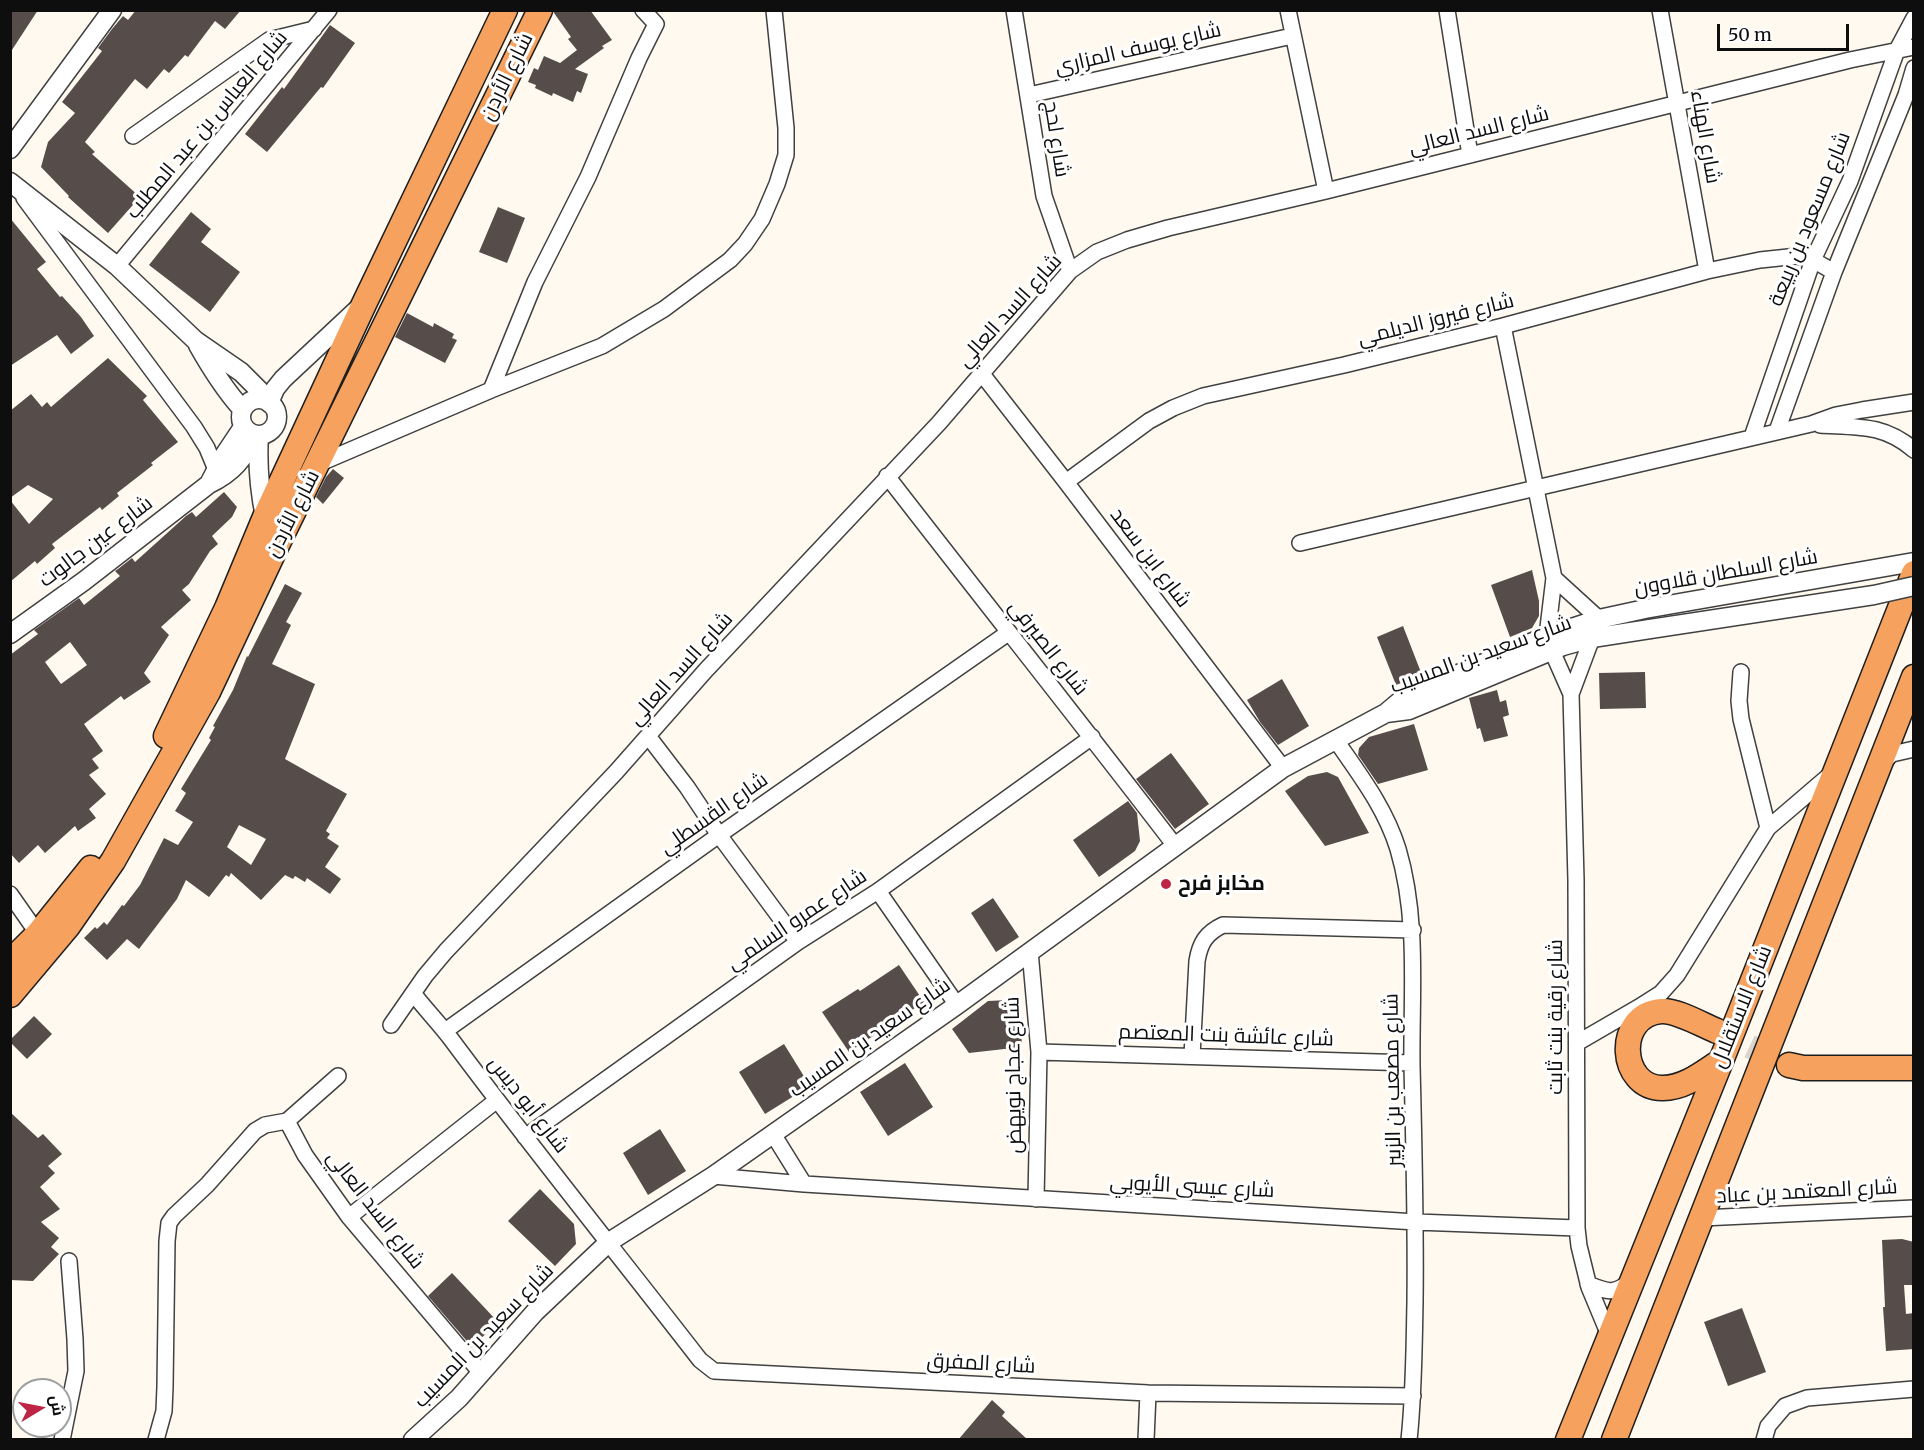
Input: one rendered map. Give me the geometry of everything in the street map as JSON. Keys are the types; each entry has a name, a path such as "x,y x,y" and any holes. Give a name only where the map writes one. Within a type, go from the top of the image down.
{"highway":[{"name":"شارع الأردن","path":"10,962 38,934 97,860 132,805 226,608 265,517 364,304 505,10"},
{"name":"شارع الأردن","path":"10,995 68,926 113,861 208,692 278,543 540,10"},
{"name":"شارع الاستقلال","path":"1568,1440 1721,1061 1811,804 1838,768 1914,573"},
{"name":"شارع الاستقلال","path":"1614,1440 1914,677"},
{"path":"1717,1031 1672,1012 1655,1012 1642,1018 1633,1027 1627,1041 1628,1057 1639,1078 1653,1087 1663,1089 1692,1080 1721,1061"},
{"path":"1789,1065 1803,1068 1914,1068"}],"street":[{"path":"10,149 112,10"},
{"name":"شارع العباس بن عبد المطلب","path":"117,267 329,10"},
{"path":"491,390 535,282 588,177 656,24 643,10"},
{"path":"318,464 491,390 602,346 664,309 730,260 745,244 762,219 786,155 786,128 774,10"},
{"name":"شارع لحج","path":"1014,10 1044,196 1070,271"},
{"path":"1288,10 1326,191"},
{"name":"شارع الهناء","path":"1660,10 1707,271"},
{"path":"1452,11 1470,155"},
{"name":"شارع مسعود بن ربيعة","path":"1752,437 1813,260 1850,181 1897,50 1914,18"},
{"path":"134,136 269,40 314,29"},
{"name":"شارع يوسف المزاري","path":"1029,95 1292,36"},
{"name":"شارع السد العالي","path":"391,1025 425,976 446,951 887,476 939,423 1070,271 1097,252 1167,228 1326,191 1851,60 1914,47"},
{"name":"شارع مسعود بن ربيعة","path":"1777,431 1834,272 1898,115 1914,68"},
{"path":"13,184 117,267 196,341 240,372 267,401"},
{"path":"13,184 195,428 207,448 215,477"},
{"name":"شارع فيروز الديلمي","path":"1066,482 1149,421 1203,396 1344,365 1503,326 1707,271 1780,256 1798,256 1813,260 1834,272"},
{"path":"267,401 283,379 364,304"},
{"path":"1503,326 1554,578 1550,644"},
{"path":"196,341 217,378 250,426"},
{"name":"شارع ابن سعد","path":"982,374 1282,768"},
{"path":"265,517 250,426 252,400 267,401"},
{"name":"شارع عين جالوت","path":"10,634 215,477 240,463 250,426 270,431 274,426 276,413 267,401"},
{"path":"1300,543 1811,424 1853,412 1914,402"},
{"path":"1811,424 1863,426 1880,430 1898,437 1914,450"},
{"name":"شارع الصيرفي","path":"887,476 1176,847"},
{"name":"شارع السلطان قلاوون","path":"1550,644 1599,619 1914,562"},
{"path":"1554,578 1599,619"},
{"name":"شارع السلطان قلاوون","path":"1592,638 1874,595 1914,586"},
{"name":"شارع القسطلي","path":"445,1031 719,835 1008,633"},
{"name":"شارع سعيد بن المسيب","path":"413,1440 459,1398 535,1311 609,1242 713,1176 957,1005 1282,768 1386,713 1405,697 1550,644 1592,638"},
{"name":"شارع رقية بنت ثابت","path":"1571,694 1592,638"},
{"name":"شارع رقية بنت ثابت","path":"1550,644 1571,694 1576,869 1577,1228 1588,1284 1609,1335"},
{"path":"1742,672 1739,701 1741,719 1768,828"},
{"path":"648,736 798,942"},
{"name":"شارع عمرو السلمي","path":"525,1137 798,942 878,891 1092,737"},
{"name":"شارع مصعب بن الزبير","path":"1335,739 1375,797 1387,819 1398,850 1413,930 1412,1063 1416,1222 1413,1396 1408,1440"},
{"path":"1879,765 1892,754 1914,749"},
{"path":"1577,1043 1661,993 1677,975 1768,828 1811,804"},
{"path":"878,891 957,1005"},
{"path":"10,894 38,934"},
{"path":"1192,1056 1199,947 1212,930 1223,925 1413,930"},
{"name":"شارع عجاج نويهض","path":"1030,951 1039,1052 1036,1199"},
{"name":"شارع أبو ديس","path":"413,993 609,1242"},
{"name":"شارع عائشة بنت المعتصم","path":"1039,1052 1412,1063"},
{"path":"156,1440 164,1411 169,1223 207,1185 255,1131 265,1125 287,1121 338,1076"},
{"path":"349,1217 496,1100"},
{"name":"شارع السد العالي","path":"287,1121 305,1155 349,1217 481,1373"},
{"path":"773,1134 804,1184"},
{"name":"شارع عيسى الأيوبي","path":"713,1176 804,1184 1416,1222 1577,1228"},
{"name":"شارع المعتمد بن عباد","path":"1702,1218 1914,1208"},
{"name":"شارع المفرق","path":"609,1242 700,1360 714,1371 1148,1393 1413,1396"},
{"path":"62,1440 76,1371 69,1261"},
{"path":"1588,1284 1608,1292 1620,1289 1631,1281"},
{"path":"1764,1440 1768,1426 1785,1406 1808,1398 1914,1389"},
{"path":"1146,1440 1148,1393"}],"building":[{"path":"10,10 38,10 10,53"},
{"path":"136,10 241,10 225,29 215,21 188,57 185,55 169,73 164,69 147,89 135,79 85,142 95,152 92,154 140,197 108,233 68,197 41,167 48,142 75,113 62,102 102,51 98,48 112,29 123,16 128,20"},
{"path":"554,10 590,10 612,40 575,69 588,74 581,93 577,91 573,102 553,93 552,96 528,82 534,68 538,70 544,56 560,63 577,50 568,39 571,37"},
{"path":"330,25 355,43 323,88 321,87 267,152 245,134 282,87 284,89"},
{"path":"498,207 525,218 507,263 479,252"},
{"path":"191,212 211,229 201,242 240,272 210,312 149,265"},
{"path":"10,218 46,262 37,269 60,297 62,296 81,317 94,336 71,354 57,335 10,366"},
{"path":"407,313 433,327 434,323 454,334 452,338 457,340 445,363 395,337"},
{"path":"108,358 147,396 143,400 178,442 117,493 119,496 102,510 100,507 52,544 55,548 37,564 35,561 10,582 10,500 29,524 53,499 28,485 10,498 10,411 31,394 42,407 47,402 51,407"},
{"path":"333,469 344,478 323,504 316,497 326,477"},
{"path":"224,492 237,507 232,517 212,536 218,544 210,551 189,584 182,590 191,600 161,627 169,635 144,673 151,682 124,700 121,696 84,724 103,751 92,759 99,768 89,775 106,794 89,809 96,818 78,831 75,826 45,853 38,845 19,863 10,853 10,655 38,634 34,630 79,598 84,605 120,576 115,571 132,558 135,562 186,516 192,512 196,517","holes":["70,642 87,665 61,684 45,662"]},
{"path":"1532,570 1539,601 1539,616 1532,628 1510,637 1491,585"},
{"path":"285,584 302,593 286,622 291,625 272,664 315,684 285,759 347,794 326,831 330,834 327,838 339,846 325,867 341,879 330,894 307,878 305,882 295,876 293,879 285,875 261,900 231,873 229,877 226,875 209,897 186,880 177,899 139,949 127,939 107,960 84,938 95,927 97,929 104,922 107,925 122,905 124,906 140,885 164,838 178,845 193,822 175,811 186,793 181,789 211,740 209,738 215,727 213,726","holes":["239,825 266,839 251,865 227,847"]},
{"path":"1403,626 1422,675 1396,685 1377,637"},
{"path":"1645,672 1646,708 1600,709 1599,673"},
{"path":"1282,679 1309,726 1278,745 1247,700"},
{"path":"1497,690 1500,702 1506,700 1509,715 1503,717 1508,736 1484,742 1480,728 1477,729 1469,698"},
{"path":"1414,724 1428,770 1378,784 1358,755 1359,748 1369,737"},
{"path":"1171,753 1209,804 1175,829 1136,779"},
{"path":"1327,772 1338,777 1369,833 1325,846 1285,791 1308,776"},
{"path":"1128,801 1137,813 1140,841 1135,851 1099,877 1073,840"},
{"path":"993,898 1019,937 996,952 971,913"},
{"path":"899,965 924,1002 849,1052 822,1012 858,989 860,991"},
{"path":"1009,1000 1020,1013 1022,1047 969,1053 952,1029 988,1001"},
{"path":"34,1016 52,1034 27,1059 10,1040"},
{"path":"784,1044 810,1086 765,1114 739,1072"},
{"path":"905,1063 933,1107 888,1136 860,1092"},
{"path":"10,1112 38,1138 43,1134 62,1154 48,1166 55,1173 40,1187 60,1209 41,1222 59,1238 51,1247 59,1254 33,1281 10,1280"},
{"path":"660,1129 686,1171 648,1195 623,1153"},
{"path":"540,1189 574,1224 576,1244 555,1266 508,1221"},
{"path":"1902,1239 1914,1242 1914,1285 1904,1285 1906,1314 1914,1313 1914,1349 1886,1351 1882,1240"},
{"path":"452,1273 498,1322 472,1347 428,1296"},
{"path":"1742,1308 1766,1372 1728,1386 1704,1322"},
{"path":"992,1400 1005,1412 1002,1416 1028,1440 958,1440"}],"tunnel":[{"path":"1717,1031 1789,1065"}],"place":[{"name":"مخابز فرح","path":"1166,884"}]}
